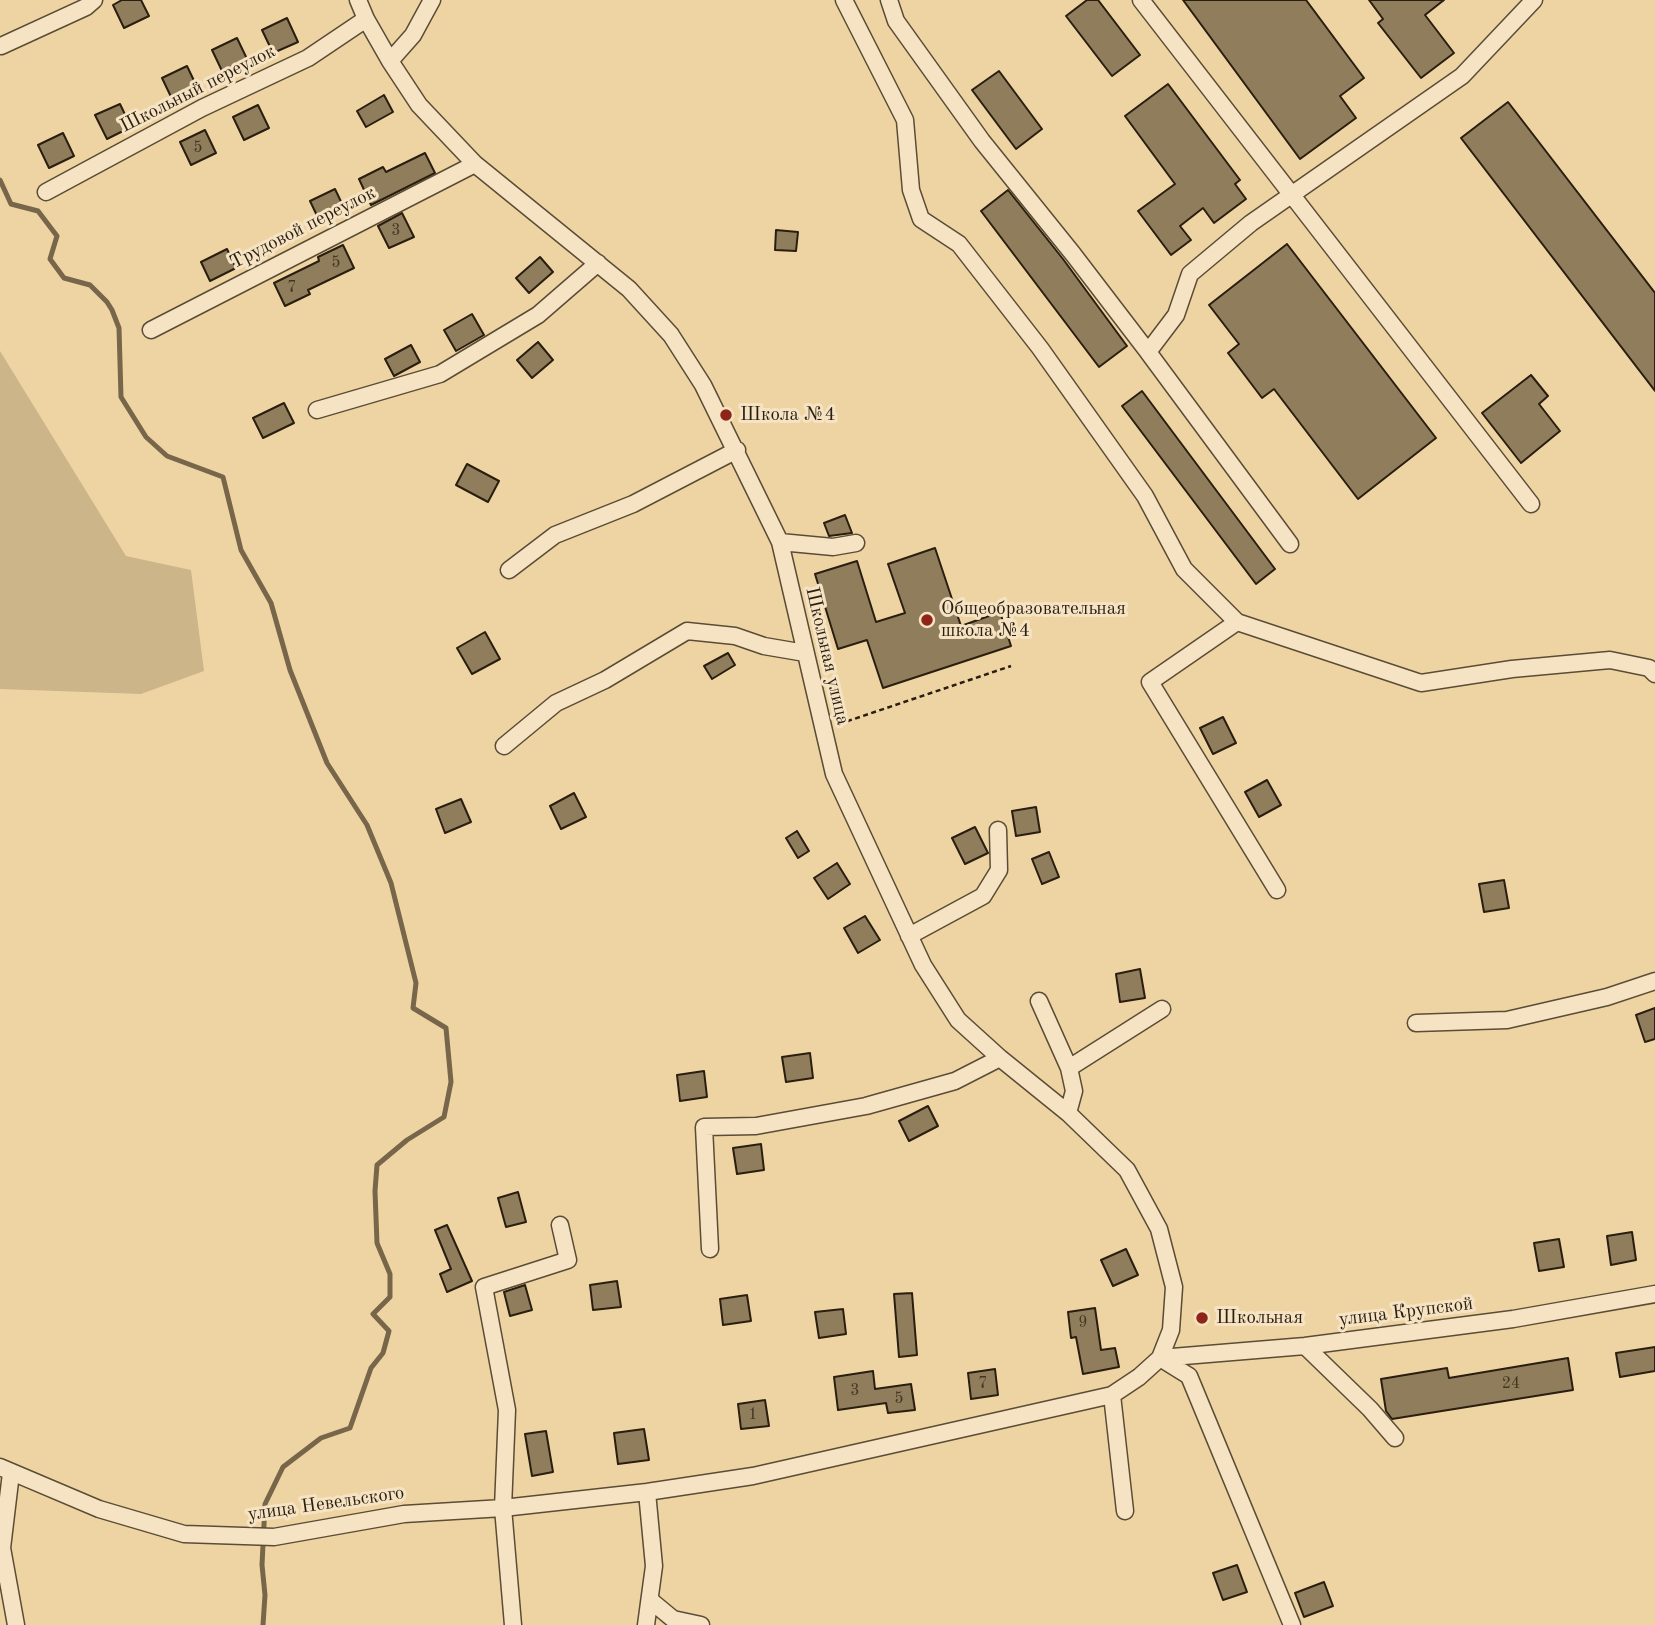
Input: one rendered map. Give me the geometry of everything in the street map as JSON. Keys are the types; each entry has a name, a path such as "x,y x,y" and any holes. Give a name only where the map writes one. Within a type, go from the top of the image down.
{"street":[{"path":"1,46 86,7 94,0"},
{"name":"Школьная улица","path":"358,0 390,61 419,105 475,164 629,289 671,335 703,386 737,450 780,542 834,774 923,965 958,1020 1068,1113 1127,1170 1159,1229 1174,1287 1171,1330 1160,1358"},
{"path":"390,61 413,35 432,0"},
{"path":"844,0 905,120 911,190 921,219 959,244 1040,348 1145,496 1185,569 1237,622 1421,683 1512,669 1610,660 1649,668 1655,674"},
{"path":"889,0 896,21 982,141 1148,352 1290,544"},
{"path":"1141,0 1531,504"},
{"path":"1148,352 1176,315 1190,274 1291,193 1462,76 1534,0"},
{"name":"Школьный переулок","path":"46,192 202,108 308,58 366,19"},
{"name":"Трудовой переулок","path":"151,331 475,164"},
{"path":"317,410 440,374 538,314 598,263"},
{"path":"509,570 555,535 633,504 737,450"},
{"path":"780,542 833,547 856,543"},
{"path":"1237,622 1150,682 1277,890"},
{"path":"504,746 556,703 639,661 687,631 735,636 764,646 805,653"},
{"path":"909,936 983,896 999,870 998,830"},
{"path":"1416,1023 1507,1020 1607,997 1655,981"},
{"path":"1039,1002 1069,1068 1074,1091 1068,1113"},
{"path":"1069,1068 1162,1009"},
{"path":"710,1249 705,1127 755,1126 866,1106 955,1081 1000,1058"},
{"path":"513,1625 503,1508 507,1409 484,1287 568,1261 560,1225"},
{"name":"улица Крупской","path":"1160,1358 1305,1346 1513,1319 1655,1293"},
{"path":"1305,1346 1370,1409 1395,1438"},
{"path":"1125,1511 1112,1395 1139,1377 1160,1358 1189,1376 1293,1625"},
{"name":"улица Невельского","path":"5,1470 99,1509 184,1534 274,1537 404,1514 503,1508 647,1492 753,1476 1112,1395"},
{"path":"5,1470 2,1548 5,1593 16,1625"},
{"path":"646,1625 654,1566 647,1492"},
{"path":"650,1600 673,1619 701,1625"}],"path":[{"path":"822,729 1011,666"}],"shaded area":[{"path":"0,351 126,556 191,570 204,671 141,694 0,689"}],"building":[{"path":"122,0 141,0 149,16 124,28 113,5"},
{"path":"1087,0 1098,0 1140,55 1112,76 1066,16"},
{"path":"1183,0 1306,0 1364,78 1340,96 1356,118 1300,159"},
{"path":"1369,0 1444,0 1425,15 1454,53 1421,78 1378,23 1383,19"},
{"path":"287,18 298,42 273,53 262,30"},
{"path":"237,38 248,61 223,73 212,50"},
{"path":"187,66 198,89 173,101 162,78"},
{"path":"999,71 1042,129 1016,149 972,90"},
{"path":"1168,84 1240,180 1235,184 1246,199 1214,223 1203,208 1180,226 1191,240 1171,255 1138,211 1175,184 1125,116"},
{"path":"384,95 393,112 366,127 357,111"},
{"path":"1508,102 1655,293 1655,391 1461,138"},
{"path":"120,104 131,127 107,139 95,115"},
{"path":"258,105 269,128 244,140 233,117"},
{"path":"205,130 216,153 191,165 180,142"},
{"path":"63,133 74,156 49,168 38,145"},
{"path":"425,153 435,173 371,205 359,179 383,167 386,172"},
{"path":"335,189 346,212 321,224 310,201"},
{"path":"1008,190 1127,346 1099,367 981,211"},
{"path":"402,213 414,237 389,248 378,226"},
{"path":"776,230 798,232 796,251 775,250"},
{"path":"1287,244 1436,438 1358,499 1274,389 1262,398 1228,353 1239,344 1209,305"},
{"path":"343,245 354,268 308,290 310,294 285,306 274,283 319,261 318,257"},
{"path":"227,249 236,268 210,281 201,262"},
{"path":"540,257 553,272 529,293 516,278"},
{"path":"472,314 484,335 456,351 444,330"},
{"path":"538,342 553,360 532,378 517,360"},
{"path":"411,345 420,362 394,376 385,359"},
{"path":"1531,375 1548,396 1539,404 1560,431 1521,463 1482,413"},
{"path":"1142,391 1275,569 1256,584 1122,406"},
{"path":"284,403 294,423 263,438 253,418"},
{"path":"467,464 499,481 488,502 456,485"},
{"path":"845,515 852,533 829,536 824,523"},
{"path":"935,548 961,626 1000,612 1011,646 883,688 867,640 838,649 815,574 857,561 876,622 905,613 888,564"},
{"path":"485,632 500,659 472,674 457,648"},
{"path":"728,653 735,665 712,679 704,666"},
{"path":"1223,717 1236,743 1213,754 1200,728"},
{"path":"1267,780 1281,805 1259,817 1245,792"},
{"path":"574,793 586,817 561,829 550,806"},
{"path":"461,799 471,822 445,833 436,809"},
{"path":"1036,807 1040,832 1016,836 1012,811"},
{"path":"975,827 988,853 965,864 952,838"},
{"path":"797,831 809,851 798,858 786,838"},
{"path":"1049,852 1059,877 1042,884 1032,859"},
{"path":"837,863 850,884 828,899 814,878"},
{"path":"1504,880 1509,908 1484,912 1479,884"},
{"path":"865,916 880,940 858,953 844,928"},
{"path":"1140,969 1145,998 1120,1002 1116,974"},
{"path":"1655,1008 1655,1039 1645,1042 1636,1015"},
{"path":"810,1053 813,1078 786,1082 782,1057"},
{"path":"704,1071 707,1097 680,1101 677,1075"},
{"path":"928,1106 938,1126 909,1141 899,1121"},
{"path":"761,1144 764,1170 737,1174 733,1148"},
{"path":"518,1192 526,1222 506,1227 498,1198"},
{"path":"447,1225 472,1281 447,1292 440,1274 451,1269 435,1230"},
{"path":"1632,1232 1636,1260 1611,1265 1607,1236"},
{"path":"1559,1239 1564,1267 1539,1271 1534,1243"},
{"path":"1126,1249 1138,1275 1113,1286 1101,1260"},
{"path":"617,1281 621,1307 593,1310 590,1285"},
{"path":"525,1285 532,1310 510,1316 504,1292"},
{"path":"912,1293 917,1355 899,1357 894,1294"},
{"path":"747,1295 751,1321 723,1325 720,1299"},
{"path":"1095,1308 1101,1350 1115,1348 1119,1367 1083,1374 1076,1337 1071,1338 1068,1312"},
{"path":"843,1309 846,1334 819,1338 815,1312"},
{"path":"1655,1347 1655,1371 1620,1377 1616,1353"},
{"path":"1568,1358 1573,1390 1392,1419 1386,1411 1381,1379 1447,1368 1449,1378"},
{"path":"995,1369 998,1395 971,1399 968,1373"},
{"path":"873,1371 875,1389 911,1384 915,1410 888,1413 886,1403 838,1410 834,1377"},
{"path":"765,1400 769,1426 741,1429 738,1404"},
{"path":"644,1429 649,1460 618,1464 614,1433"},
{"path":"546,1431 553,1472 532,1476 525,1434"},
{"path":"1237,1565 1247,1592 1223,1600 1213,1573"},
{"path":"1324,1582 1333,1606 1304,1617 1295,1593"}],"waterway":[{"path":"0,180 11,204 38,211 57,236 50,259 64,278 90,285 112,310 119,328 121,397 146,437 167,456 223,477 241,550 271,603 290,670 327,763 367,825 391,883 416,983 413,1008 446,1028 451,1082 444,1117 407,1140 377,1165 377,1243 390,1274 390,1297 373,1314 389,1331 383,1353 371,1368 350,1428 321,1438 283,1467 265,1504 263,1625"}],"place":[{"name":"Школа №4","path":"726,415"},
{"name":"Общеобразовательная школа №4","path":"927,620"},
{"name":"Школьная","path":"1202,1318"}]}
